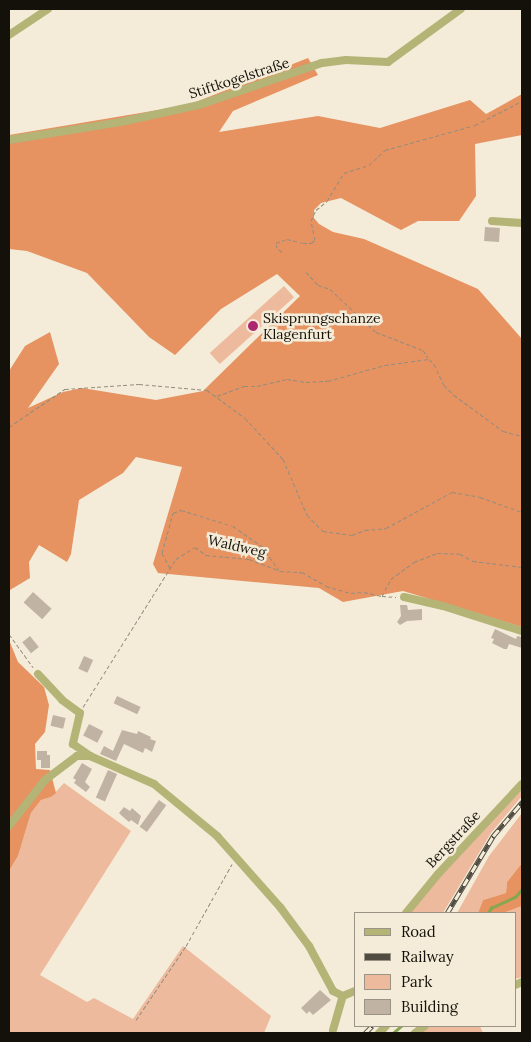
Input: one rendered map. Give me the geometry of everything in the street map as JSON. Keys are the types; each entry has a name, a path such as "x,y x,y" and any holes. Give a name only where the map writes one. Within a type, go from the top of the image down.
{"street":[{"path":"9,35 48,9"},
{"name":"Stiftkogelstraße","path":"9,140 121,122 198,105 322,64 346,60 388,62 461,9"},
{"path":"492,221 522,223"},
{"path":"404,597 443,606 522,631"},
{"path":"38,674 62,700 80,713 70,760"},
{"path":"73,744 90,756 154,784 217,836 280,907 308,946 333,991 343,996 354,991"},
{"path":"9,826 45,780 77,756 90,756"},
{"name":"Bergstraße","path":"407,912 438,874 522,784"},
{"path":"334,1030 343,996"}],"path":[{"path":"282,252 277,248 276,242 286,238 303,243 311,243 315,240 311,221 316,210 327,201 344,173 369,165 385,150 475,125 522,102"},
{"path":"306,272 318,285 330,289 376,332 423,350 434,364 444,385 454,395 502,431 522,436"},
{"path":"216,396 244,386 257,386 287,379 306,382 328,380 385,365 429,359"},
{"path":"9,427 65,389 140,384 207,390 244,418 283,459 308,515 323,531 352,535 365,530 386,528 452,492 480,497 522,512"},
{"path":"170,568 162,554 173,513 181,510 233,526 262,546 280,571"},
{"name":"Waldweg","path":"80,713 176,559 195,547 206,555 249,559 280,571 302,572 326,586 351,593 364,592 382,596 404,597"},
{"path":"382,596 391,579 414,562 437,553 460,554 473,561 522,567"},
{"path":"9,634 38,674"},
{"path":"136,1020 178,959 234,862 234,854"}],"green space":[{"name":"Skisprungschanze Klagenfurt","path":"284,286 294,297 220,364 210,353"},
{"path":"64,783 131,831 40,975 87,1002 94,998 133,1019 183,946 271,1016 264,1033 9,1033 9,871 18,856 31,813 41,800 51,797"},
{"path":"522,788 522,796 491,833 444,912 411,912 437,878"},
{"path":"522,813 522,863 507,882 506,893 483,900 478,912 458,912 489,856"},
{"path":"522,906 522,977 516,979 516,912 506,912"},
{"path":"430,1027 480,1027 483,1033 421,1033"}],"shaded area":[{"path":"308,58 318,75 233,111 219,132 318,116 380,128 470,100 486,114 522,94 522,135 475,144 476,196 459,221 418,221 401,230 341,198 321,203 314,210 314,218 319,224 333,232 364,239 478,289 522,339 522,627 403,591 343,602 319,588 158,573 153,564 182,467 136,457 123,473 79,500 71,554 67,562 39,545 29,562 30,578 10,590 9,596 9,371 25,346 50,332 59,364 28,408 63,392 82,388 156,400 203,391 300,296 277,274 221,309 175,355 149,337 87,273 27,251 9,249 9,135 188,105"},
{"path":"9,640 18,662 44,687 49,705 45,732 35,744 36,769 50,770 56,793 51,797 41,800 31,813 18,856 9,871"},
{"path":"522,863 522,906 506,912 478,912 483,900 506,893 507,882"}],"building":[{"path":"485,227 500,228 499,242 484,241"},
{"path":"33,592 52,609 42,619 24,602"},
{"path":"400,605 407,605 408,610 422,609 422,620 407,621 400,625 397,622 401,616"},
{"path":"495,629 516,639 517,636 522,637 522,648 509,644 507,649 504,649 492,643 494,639 491,638"},
{"path":"30,636 39,647 31,653 22,642"},
{"path":"84,656 93,660 87,673 78,669"},
{"path":"117,696 141,707 137,714 114,703"},
{"path":"53,715 66,718 63,729 51,726"},
{"path":"89,724 103,731 97,743 83,736"},
{"path":"122,730 137,734 138,731 151,737 150,739 156,741 152,752 145,748 143,753 124,744 116,761 100,754 104,746 113,751"},
{"path":"37,751 47,751 47,755 50,755 50,768 41,768 41,760 37,760"},
{"path":"82,763 92,769 85,782 90,787 86,792 74,783 76,780 73,778"},
{"path":"108,770 117,774 105,801 96,797"},
{"path":"159,800 166,805 147,832 140,827"},
{"path":"124,807 130,811 132,808 141,816 138,825 131,820 129,822 119,813"},
{"path":"320,990 331,1000 313,1015 309,1011 307,1014 301,1008"}],"waterway":[{"path":"489,912 491,908 515,897 522,889"},
{"path":"393,1033 400,1027"}],"railway":[{"path":"448,912 493,836 522,802"},
{"path":"365,1033 371,1027"}],"place":[{"name":"Skisprungschanze Klagenfurt","path":"253,326"}]}
